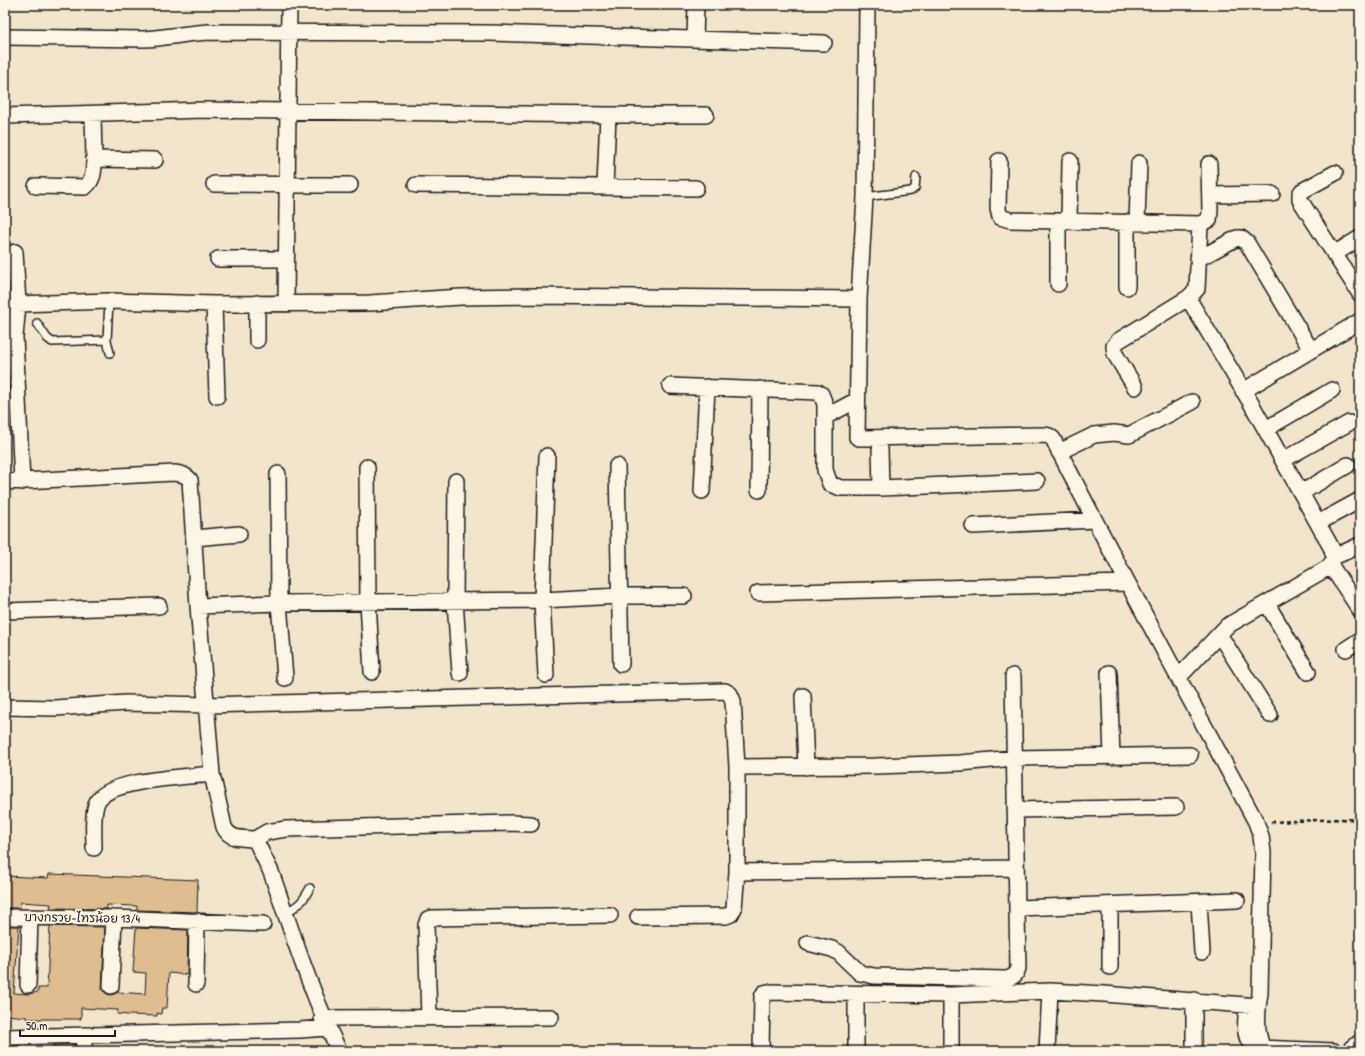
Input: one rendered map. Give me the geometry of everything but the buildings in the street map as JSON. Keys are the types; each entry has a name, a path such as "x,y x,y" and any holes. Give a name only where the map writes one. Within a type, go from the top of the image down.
{"street":[{"path":"286,304 289,5"},
{"path":"695,39 696,5"},
{"path":"867,5 864,197 858,299 856,435 859,438 1045,435 1053,439 1126,583 1179,677 1256,822 1261,836 1263,853 1260,993 1252,1006 1258,1035 1269,1049 1334,1051"},
{"path":"5,37 144,39 209,32 490,33 824,43"},
{"path":"5,116 203,110 608,115 706,114"},
{"path":"36,186 85,187 90,183 93,175 94,159 93,114"},
{"path":"606,186 608,115"},
{"path":"94,159 155,160"},
{"path":"999,161 998,209 1000,217 1010,220 1200,224 1209,220 1209,164"},
{"path":"1058,284 1070,161"},
{"path":"1127,286 1132,222 1139,163"},
{"path":"1335,173 1302,191 1300,194 1300,200 1360,294"},
{"path":"214,184 350,185"},
{"path":"416,185 696,188"},
{"path":"1210,195 1272,194"},
{"path":"1136,387 1115,354 1114,346 1118,341 1188,298 1196,288 1200,224"},
{"path":"1198,259 1236,238 1241,238 1247,243 1311,350"},
{"path":"1334,254 1360,238"},
{"path":"15,252 18,304 10,337 22,482"},
{"path":"218,259 286,259"},
{"path":"18,304 109,301 214,304 370,303 461,297 530,296 858,299"},
{"path":"1188,298 1266,429 1318,523 1331,547 1332,562 1360,610"},
{"path":"257,303 257,340"},
{"path":"214,304 217,396"},
{"path":"1244,391 1360,321"},
{"path":"670,386 818,392 821,394 825,404 825,470 830,484 841,488 881,488 1037,481"},
{"path":"702,491 707,388"},
{"path":"759,490 760,389"},
{"path":"1266,429 1332,390"},
{"path":"825,417 857,400"},
{"path":"1060,452 1094,435 1114,433 1129,435 1192,402"},
{"path":"1283,460 1349,423"},
{"path":"880,449 881,488"},
{"path":"546,456 542,600 546,675"},
{"path":"1301,493 1348,465"},
{"path":"616,466 621,664"},
{"path":"367,467 368,602 372,672"},
{"path":"5,482 182,474 187,476 190,480 198,606 212,774 226,832 236,838 255,839 267,832 286,828 511,823 531,824"},
{"path":"278,474 278,603 285,678"},
{"path":"456,480 455,601 460,673"},
{"path":"1318,523 1360,500"},
{"path":"973,526 1094,520"},
{"path":"194,538 239,534"},
{"path":"1179,677 1227,626 1267,604 1360,545"},
{"path":"758,594 1126,583"},
{"path":"198,606 278,603 542,600 619,596 684,596"},
{"path":"1267,604 1308,672"},
{"path":"5,611 159,606"},
{"path":"1219,634 1270,715"},
{"path":"1346,649 1360,640"},
{"path":"1109,673 1112,757"},
{"path":"808,943 838,952 860,973 865,975 1006,979 1012,978 1015,975 1018,968 1012,676"},
{"path":"5,707 55,708 126,703 207,705 725,691 730,694 734,701 737,767 737,872 734,908 731,914 726,916 638,917"},
{"path":"803,696 806,767"},
{"path":"737,767 892,766 960,763 1014,758 1190,756"},
{"path":"94,848 95,810 97,801 103,794 116,788 135,783 212,774"},
{"path":"1015,810 1176,807"},
{"path":"255,839 271,872 325,1023 338,1051"},
{"path":"737,872 1016,868"},
{"path":"1017,908 1236,900"},
{"path":"1199,902 1202,952"},
{"path":"1110,905 1110,967"},
{"path":"429,1017 426,926 428,919 610,915"},
{"name":"บางกรวย-ไทรน้อย 13/4","path":"5,916 160,919 263,924"},
{"path":"28,985 30,917"},
{"path":"111,986 114,918"},
{"path":"196,984 198,921"},
{"path":"761,1051 762,997 764,993 768,992 951,995 1050,991 1194,1000 1252,1006"},
{"path":"1047,1051 1050,991"},
{"path":"856,994 856,1051"},
{"path":"951,995 951,1051"},
{"path":"1194,1000 1194,1051"},
{"path":"5,1037 300,1030 325,1023 429,1017 551,1018"},
{"path":"84,1035 84,1051"},
{"path":"1349,1051 1360,1042"}],"lane":[{"path":"864,197 910,191 915,188 916,177"},
{"path":"109,301 107,340 110,353"},
{"path":"37,323 47,338 52,342 107,340"},
{"path":"285,913 299,905 310,888"}],"path":[{"path":"1256,822 1360,820"}]}
